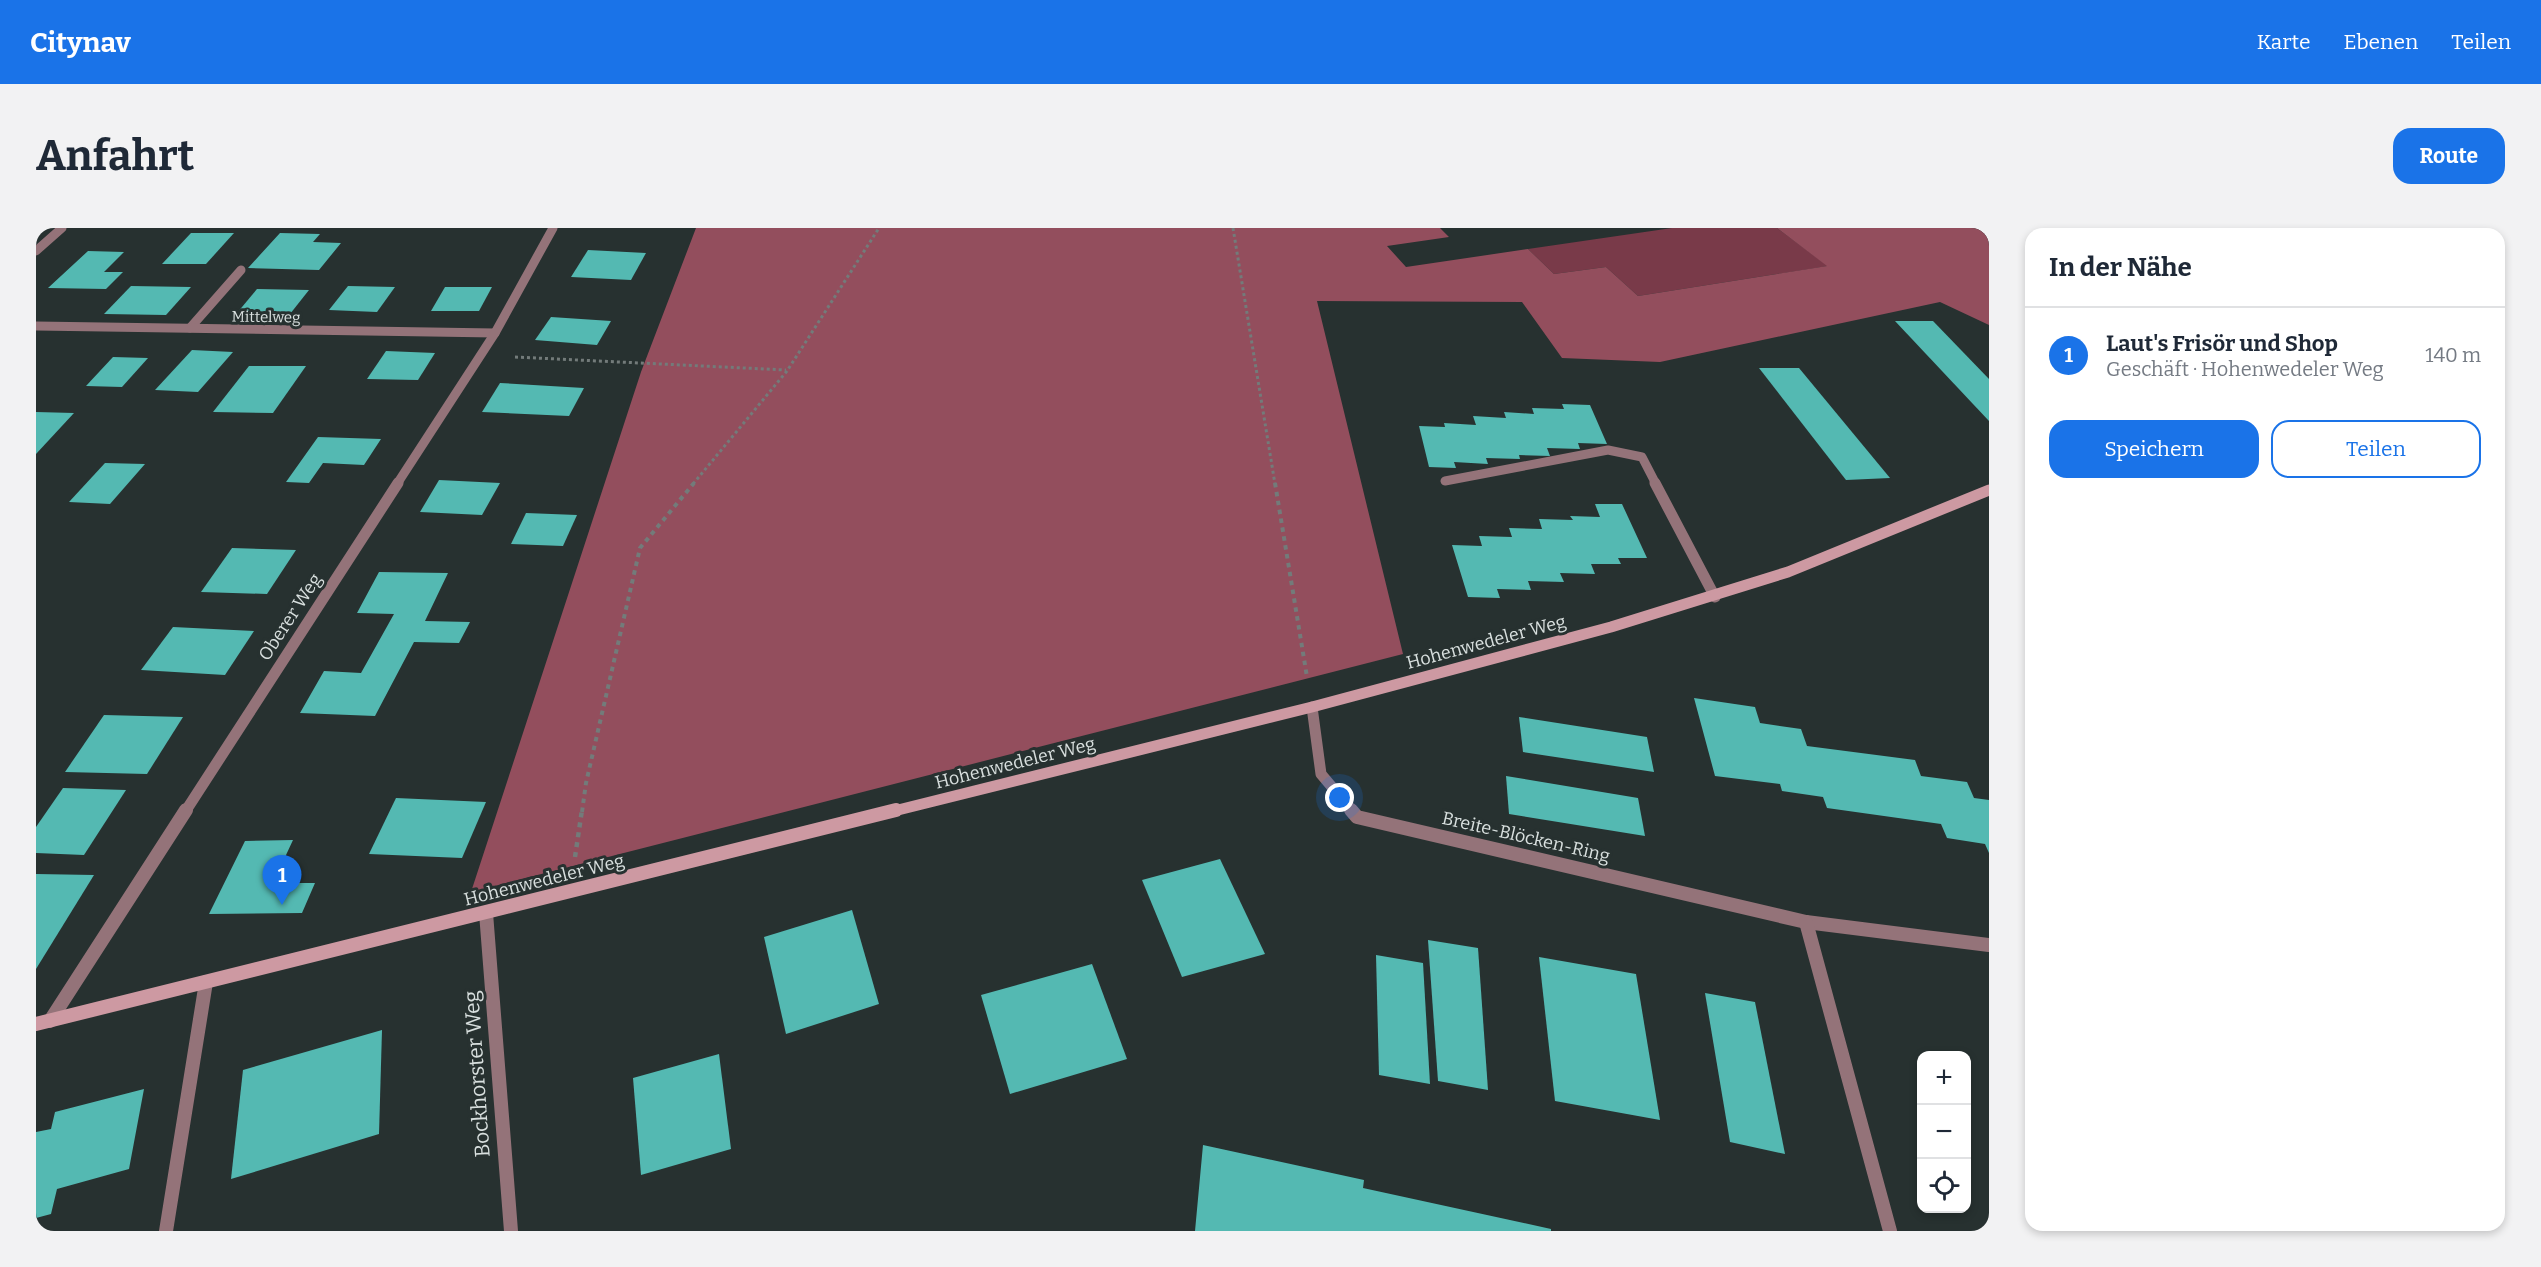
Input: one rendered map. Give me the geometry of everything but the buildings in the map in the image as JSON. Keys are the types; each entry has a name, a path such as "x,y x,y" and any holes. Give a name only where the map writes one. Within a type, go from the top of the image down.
{"street":[{"path":"36,251 62,228"},
{"name":"Oberer Weg","path":"43,1022 495,333 553,228"},
{"path":"190,328 241,270"},
{"name":"Mittelweg","path":"36,326 495,333"},
{"path":"1445,481 1608,450 1642,457 1715,597"},
{"name":"Hohenwedeler Weg","path":"43,1022 1312,707 1611,627 1715,597 1788,572 1989,490"},
{"name":"Breite-Blöcken-Ring","path":"1312,707 1321,774 1357,817 1806,922 1989,945"},
{"name":"Bockhorster Weg","path":"486,913 511,1231"},
{"path":"1806,922 1890,1231"},
{"path":"166,1231 206,982"}],"path":[{"path":"570,892 586,783 640,548 787,370 879,228"},
{"path":"1233,228 1312,707"},
{"path":"480,355 787,370"}],"shaded area":[{"path":"696,228 1440,228 1449,237 1387,246 1406,267 1528,249 1554,274 1606,267 1638,296 1827,266 1777,228 1989,228 1989,325 1940,302 1660,362 1562,358 1522,302 1317,301 1403,654 471,892 641,372"},
{"path":"1672,228 1777,228 1828,266 1638,296 1606,267 1554,274 1528,249"}],"place":[{"name":"Laut's Frisör und Shop","path":"282,905"}]}
